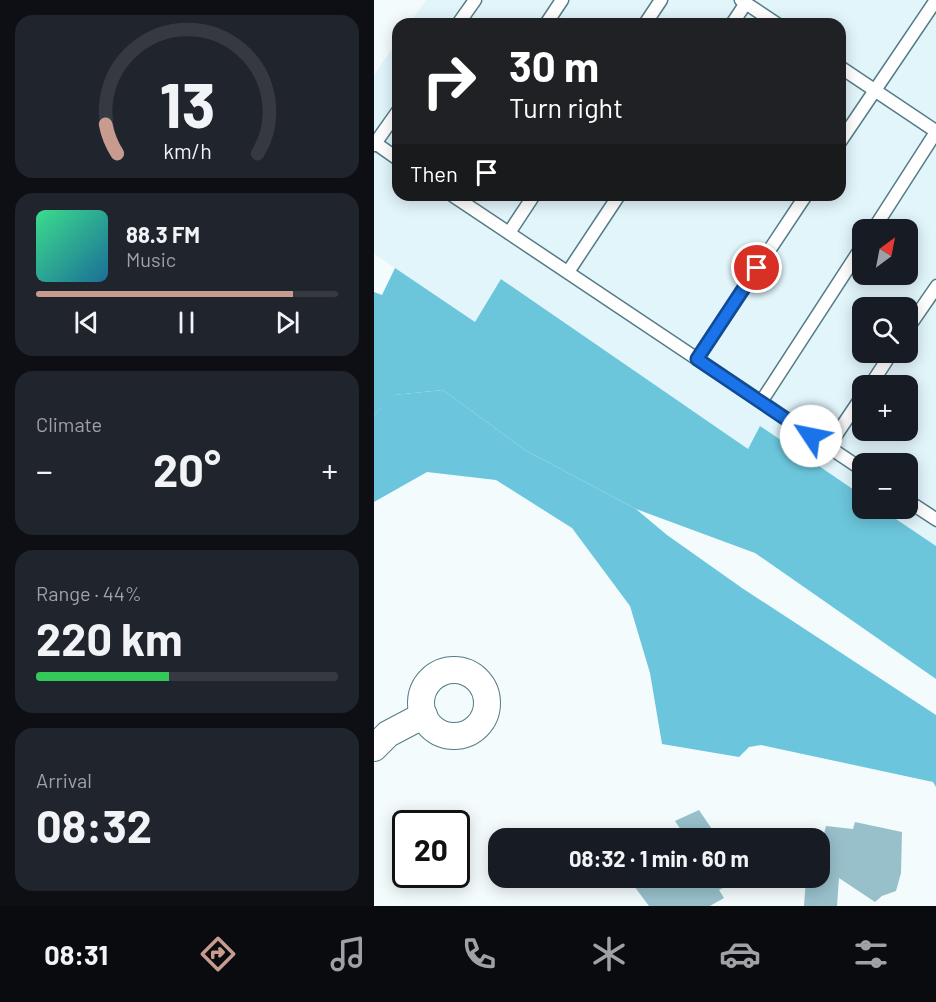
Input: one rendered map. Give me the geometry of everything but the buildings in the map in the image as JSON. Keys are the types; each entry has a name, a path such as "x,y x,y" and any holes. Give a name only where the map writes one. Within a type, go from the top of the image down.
{"street":[{"path":"374,748 388,734 424,715"}],"lane":[{"path":"462,18 475,0"},
{"path":"550,18 562,0"},
{"path":"649,18 661,0"},
{"path":"846,133 936,0"},
{"path":"735,18 744,2 768,18"},
{"path":"846,71 936,132 880,219"},
{"path":"392,120 375,144 392,155"},
{"path":"461,201 852,463"},
{"path":"509,233 530,201"},
{"path":"568,272 615,201"},
{"path":"697,359 802,201"},
{"path":"761,402 852,262"},
{"path":"918,313 936,286"},
{"path":"828,447 852,411"},
{"path":"918,508 936,520"}],"shaded area":[{"path":"426,0 936,0 936,546 896,519 918,519 918,453 852,453 852,489 760,426 748,450 502,279 475,322 374,254 374,75 392,49 392,201 846,201 846,18 413,18"},
{"path":"395,268 475,322 501,279 748,449 760,426 852,489 852,519 896,519 936,546 936,679 755,553 636,509 525,450 443,390 394,395 374,415 374,292 382,295"},
{"path":"443,390 525,450 636,509 667,535 742,588 936,715 936,787 933,782 761,745 749,747 739,757 662,744 650,673 630,606 572,528 496,480 427,472 374,502 374,415 393,395"}],"route":[{"path":"757,268 697,359 811,436"}]}
